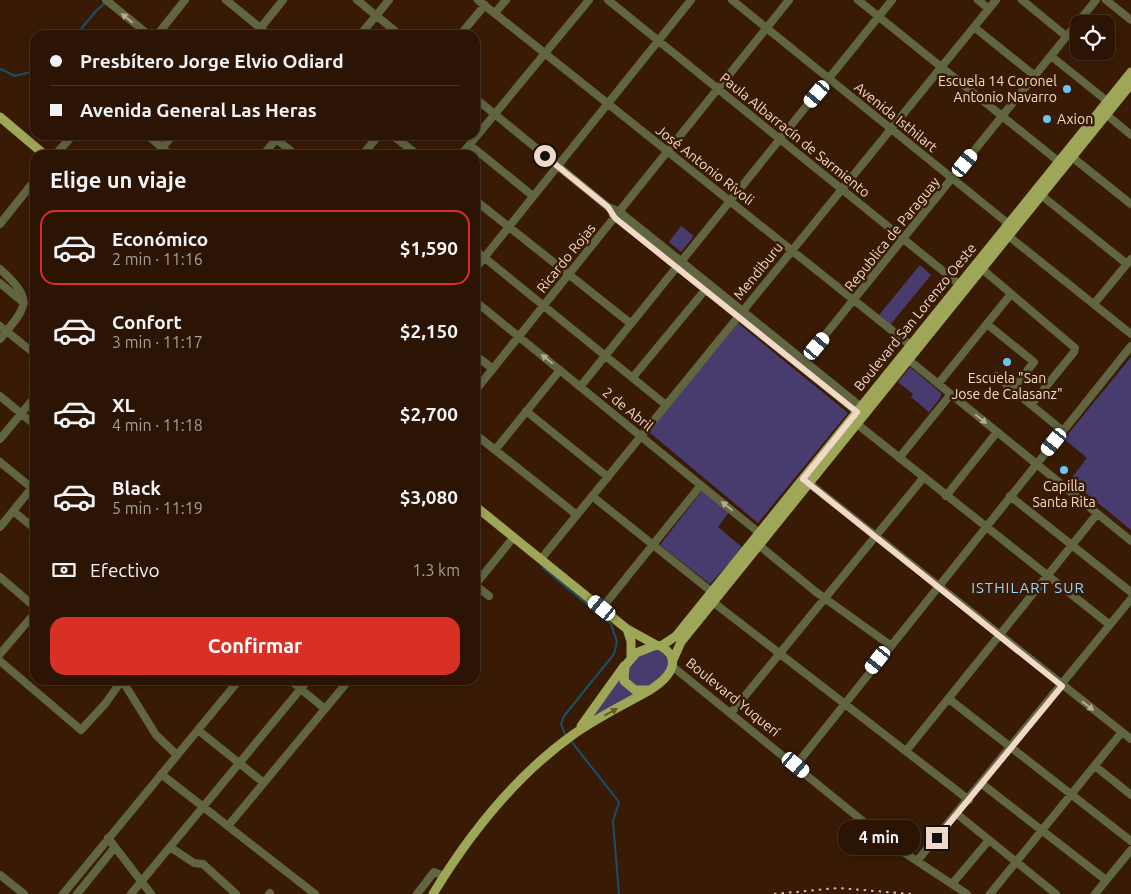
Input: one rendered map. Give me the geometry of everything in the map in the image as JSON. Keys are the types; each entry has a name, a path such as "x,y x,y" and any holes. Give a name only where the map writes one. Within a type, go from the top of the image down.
{"main road":[{"name":"Boulevard San Lorenzo Oeste","path":"963,287 982,269 1042,195 1062,164 1072,157 1103,112 1107,101 1131,72"},
{"name":"Boulevard San Lorenzo Oeste","path":"658,646 676,636 712,597 963,287 1008,224 1062,164 1103,112 1131,84"},
{"path":"0,117 39,150"},
{"path":"0,123 34,150"},
{"name":"Boulevard San Lorenzo Oeste","path":"806,481 856,424 862,411"},
{"path":"433,894 465,843 512,788 573,735 650,690 664,679 673,663 668,652 627,629 480,510"},
{"name":"Boulevard San Lorenzo Oeste","path":"673,663 681,642 712,597"},
{"path":"627,629 631,641 631,657"},
{"path":"573,735 631,657 641,650 658,646"},
{"path":"625,666 624,680 628,686 642,692 650,690"}],"street":[{"path":"106,0 143,30"},
{"path":"161,30 185,0"},
{"path":"226,0 263,30"},
{"path":"260,28 283,0"},
{"path":"357,0 394,30"},
{"path":"364,30 389,0"},
{"path":"495,14 506,0"},
{"path":"480,133 588,0"},
{"name":"Paula Albarracín de Sarmiento","path":"608,0 963,287"},
{"path":"480,263 691,0"},
{"name":"Avenida Isthilart","path":"732,0 1008,224"},
{"name":"Ricardo Rojas","path":"480,385 789,0"},
{"path":"858,0 1062,164"},
{"path":"580,387 892,0"},
{"path":"978,0 989,9"},
{"name":"Mendiburu","path":"541,560 996,0"},
{"path":"1022,0 1066,36"},
{"name":"Republica de Paraguay","path":"802,364 1096,0"},
{"path":"1106,0 1131,20"},
{"path":"463,30 481,3"},
{"name":"José Antonio Rívoli","path":"481,3 913,348"},
{"path":"974,27 1035,76"},
{"path":"1051,56 1107,101"},
{"path":"480,102 557,167 862,411"},
{"path":"1103,112 1131,135"},
{"path":"60,150 68,140"},
{"path":"153,140 165,150"},
{"path":"162,148 169,140"},
{"path":"279,140 290,150"},
{"path":"366,150 375,140"},
{"path":"398,140 412,150"},
{"path":"466,150 474,140"},
{"path":"470,145 476,150"},
{"path":"480,153 534,196"},
{"path":"1072,157 1131,204"},
{"path":"0,224 30,186"},
{"path":"1042,195 1129,261 1094,304"},
{"path":"480,204 630,324"},
{"path":"1008,224 1010,234 1131,334"},
{"path":"480,254 666,405"},
{"path":"679,264 705,290 739,314"},
{"path":"0,269 21,291 24,306"},
{"path":"982,269 1074,347 1074,352 1031,405"},
{"path":"0,283 24,306"},
{"path":"633,378 705,290"},
{"path":"938,384 1011,294"},
{"name":"2 de Abril","path":"480,305 762,535"},
{"path":"0,339 3,329 24,306"},
{"path":"987,324 1034,362 1012,390"},
{"path":"3,329 30,350"},
{"path":"796,765 890,645 1131,346"},
{"path":"905,357 1131,541"},
{"path":"480,359 493,369"},
{"path":"495,450 560,370"},
{"path":"996,376 1063,431"},
{"path":"899,458 950,394"},
{"path":"0,396 30,421"},
{"path":"0,439 30,403"},
{"path":"526,411 608,477"},
{"path":"856,424 1110,625"},
{"path":"946,496 997,432"},
{"path":"480,438 577,515"},
{"path":"0,462 30,484"},
{"path":"731,713 924,478"},
{"path":"806,481 1131,740"},
{"path":"602,608 701,485"},
{"path":"0,527 30,490"},
{"path":"592,496 653,545 779,653 969,800"},
{"path":"1010,496 1131,592"},
{"path":"13,511 30,525"},
{"path":"906,751 1001,636 1097,514"},
{"path":"480,579 513,538"},
{"path":"756,543 825,598 890,645"},
{"path":"0,577 30,603"},
{"path":"480,589 489,596"},
{"path":"917,862 1131,599"},
{"path":"0,654 30,619"},
{"path":"0,661 81,730 105,704 118,685"},
{"name":"Boulevard Yuquerí","path":"673,663 890,844 967,894"},
{"path":"125,685 156,735 177,755"},
{"path":"63,894 235,685"},
{"path":"296,685 325,709"},
{"path":"131,894 304,685"},
{"path":"228,826 346,685"},
{"path":"949,699 1131,841"},
{"path":"198,730 264,783"},
{"path":"990,894 1122,732"},
{"path":"1095,766 1131,795"},
{"path":"162,774 315,894"},
{"path":"982,784 1106,880"},
{"path":"957,814 1056,894"},
{"path":"108,838 151,894"},
{"path":"952,884 989,840"},
{"path":"77,894 115,847"},
{"path":"170,848 185,858 204,864 236,894"},
{"path":"1095,894 1131,850"},
{"path":"417,894 434,872 444,876"},
{"path":"0,875 24,894"}],"shaded area":[{"path":"681,226 694,236 681,252 669,242"},
{"path":"920,265 931,275 890,325 879,315"},
{"path":"738,323 848,413 758,523 649,432"},
{"path":"1131,357 1131,530 1070,480 1087,458 1064,439"},
{"path":"910,367 941,393 941,397 929,412 911,397 913,394 898,382"},
{"path":"706,491 730,511 718,527 743,548 710,584 660,545 701,492"},
{"path":"653,649 665,656 670,669 651,687 633,686 626,678 627,667 641,654"},
{"path":"619,676 636,694 594,718 592,715"}],"waterway":[{"path":"80,30 105,3"},
{"path":"0,69 15,76 30,72"},
{"path":"543,568 611,624 617,642 614,654 564,716 561,724 565,734"},
{"path":"571,741 619,802 613,821 619,894"}],"railway":[{"path":"774,894 838,888 911,894"}],"place":[{"name":"Escuela 14 Coronel Antonio Navarro","path":"1067,89"},
{"name":"Axion","path":"1047,119"},
{"name":"Escuela \"San Jose de Calasanz\"","path":"1007,362"},
{"name":"Capilla Santa Rita","path":"1064,470"}],"district":[{"name":"ISTHILART SUR","path":"1028,587"}],"route":[{"path":"545,156 608,207 615,218 857,412 803,479 1062,686 937,838"}]}
